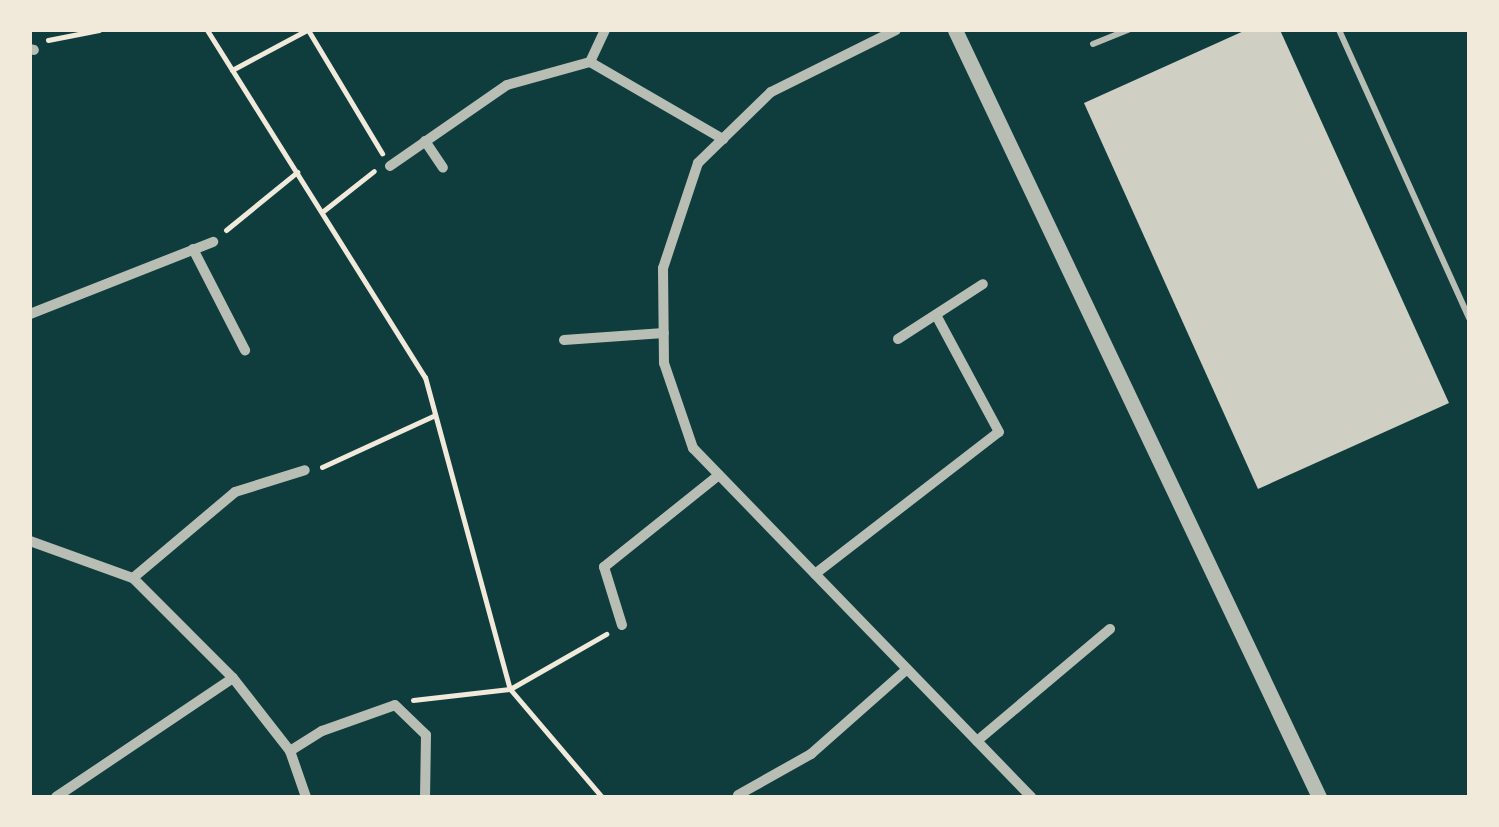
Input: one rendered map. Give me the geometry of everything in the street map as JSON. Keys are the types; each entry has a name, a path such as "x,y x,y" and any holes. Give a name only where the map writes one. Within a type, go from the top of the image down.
{"street":[{"path":"590,62 605,30"},
{"path":"896,30 771,92 698,163 663,268 664,363 693,448 1031,797"},
{"path":"955,30 1319,797"},
{"path":"390,166 507,85 590,62 723,138"},
{"path":"425,141 443,168"},
{"path":"30,314 213,242"},
{"path":"193,249 244,350"},
{"path":"898,339 983,284"},
{"path":"815,574 999,432 936,315"},
{"path":"564,340 664,333"},
{"path":"133,578 235,492 305,470"},
{"path":"622,626 604,567 719,475"},
{"path":"30,541 133,578 234,678 290,751 306,797"},
{"path":"976,741 1110,629"},
{"path":"738,795 811,754 907,669"},
{"path":"56,797 234,678"},
{"path":"290,751 322,731 395,705 426,735 425,797"}],"lane":[{"path":"1093,44 1128,30"},
{"path":"1339,30 1469,318"}],"path":[{"path":"46,41 98,30"},
{"path":"207,30 426,378 510,689 602,797"},
{"path":"232,70 308,30 390,166 370,172 322,212"},
{"path":"213,242 298,172"},
{"path":"305,470 436,415"},
{"path":"395,705 510,689 622,626"}],"building":[{"path":"1246,30 1280,30 1449,403 1258,489 1084,103"}]}
